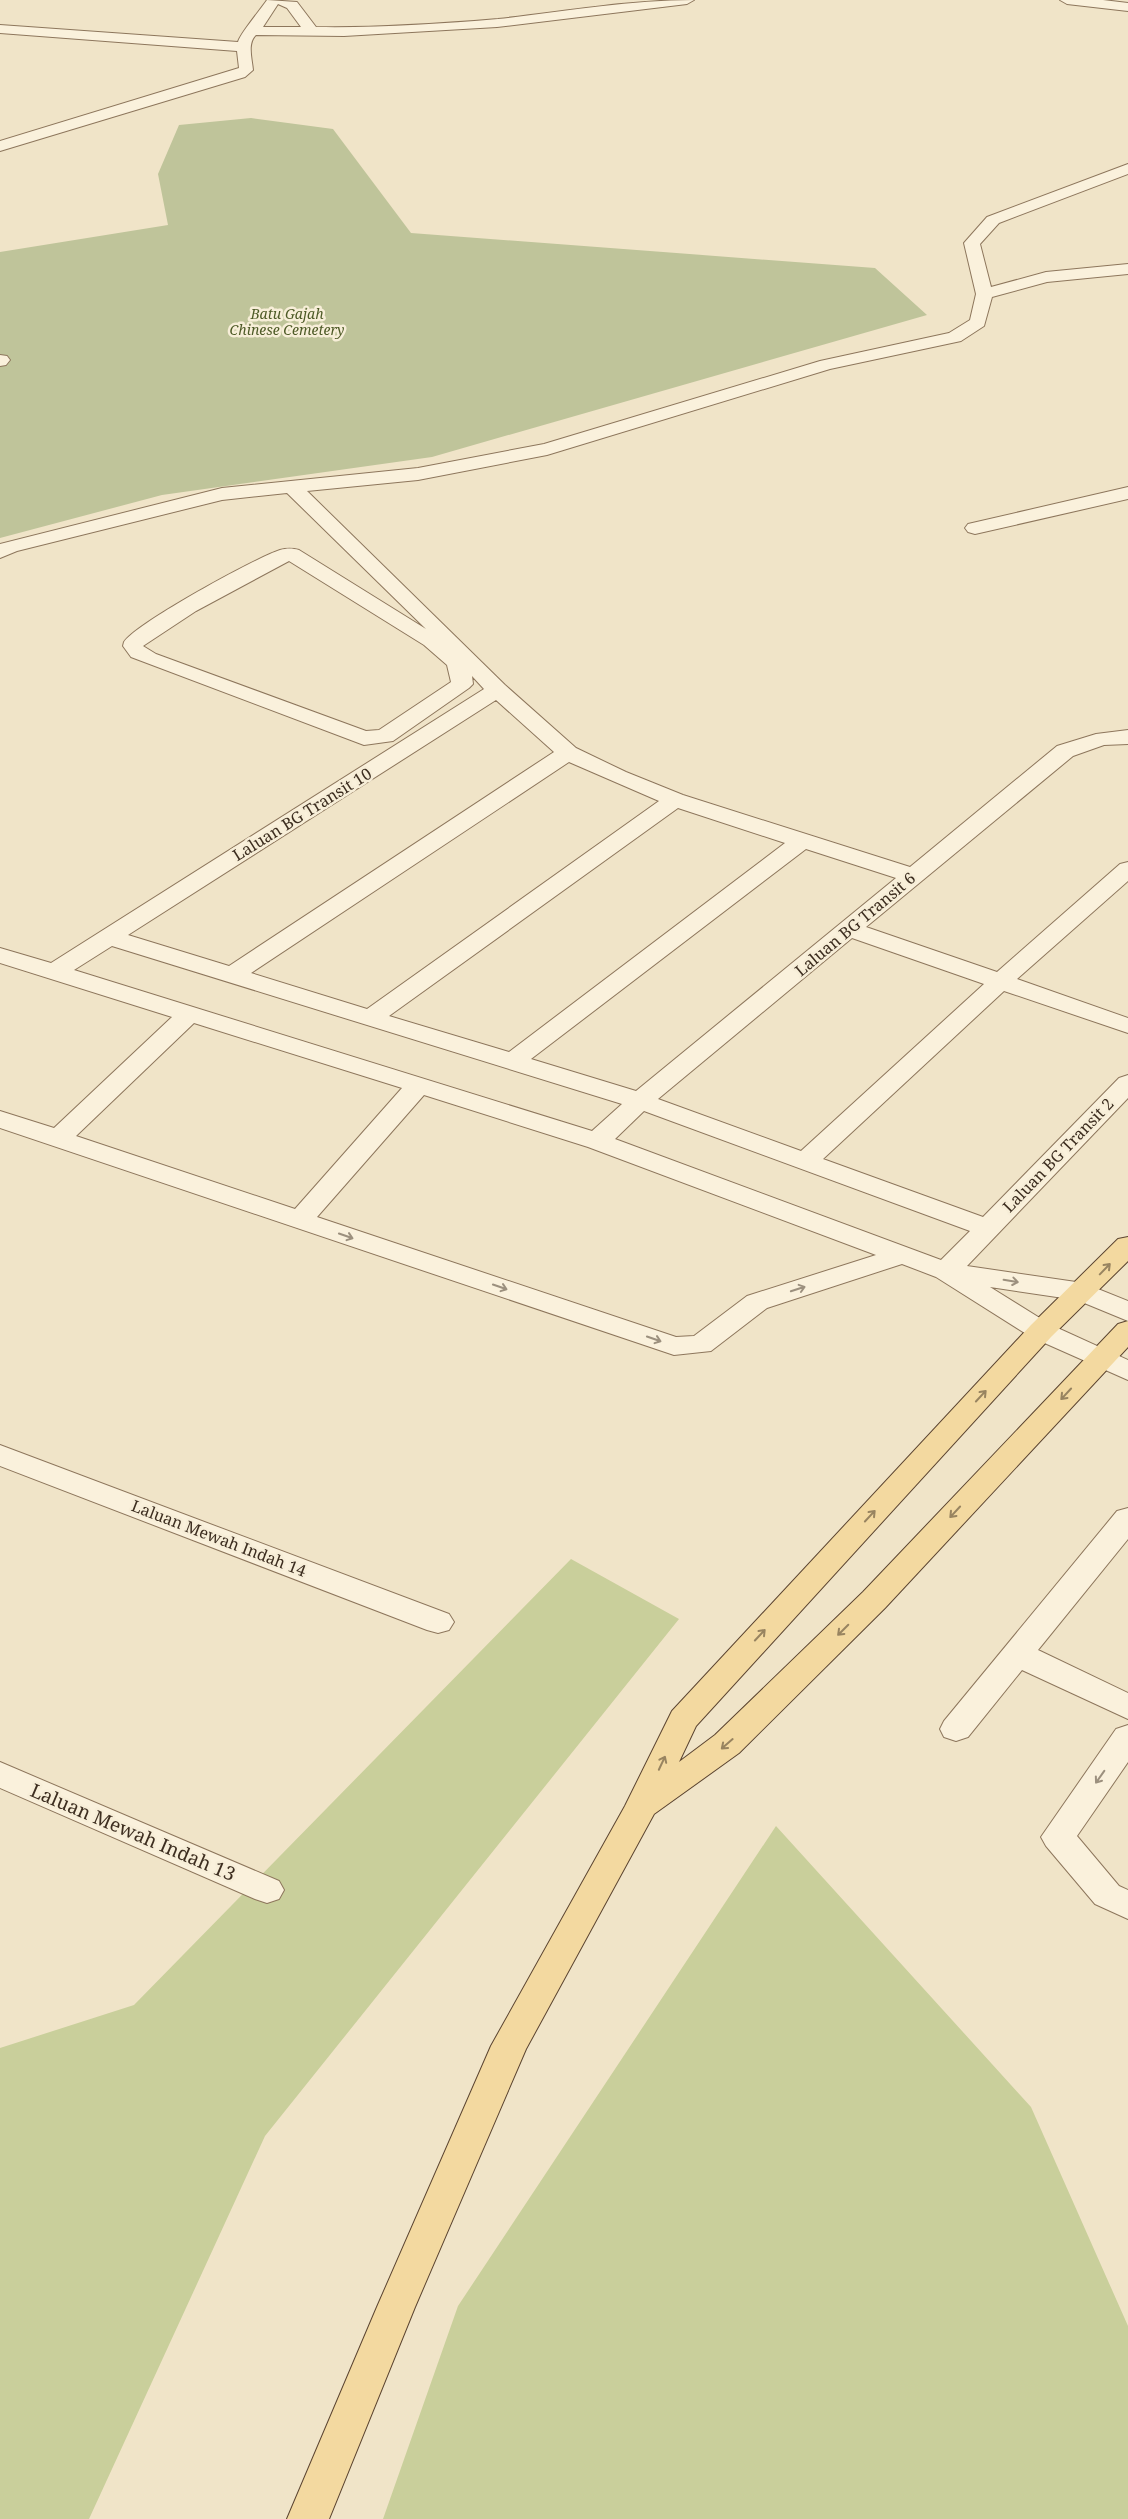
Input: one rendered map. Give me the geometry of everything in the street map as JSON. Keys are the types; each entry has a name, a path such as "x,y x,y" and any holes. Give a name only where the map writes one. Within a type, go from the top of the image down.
{"main road":[{"path":"308,2519 396,2307 510,2046 641,1807 683,1718 1041,1331 1083,1292 1128,1245"},
{"path":"641,1807 727,1744 874,1600 1099,1358 1128,1330"}],"street":[{"path":"0,146 240,74 246,70 244,47 246,37 253,31 274,0"},
{"path":"280,0 292,5 312,32"},
{"path":"253,31 344,32 496,23 687,0"},
{"path":"1067,0 1113,2 1128,7"},
{"path":"0,29 26,33 244,47"},
{"path":"0,42 26,33"},
{"path":"0,552 222,494 418,474 547,449 826,365 955,337 978,322 984,294 972,243 993,220 1128,169"},
{"path":"984,294 1046,277 1128,269"},
{"path":"292,487 437,638 568,753 618,777 675,800 913,876"},
{"path":"975,528 1128,493"},
{"path":"292,554 437,638 462,670 462,684 385,736 373,738 364,738 149,658 138,653 133,646 134,642 145,633 285,555 292,554"},
{"name":"Laluan BG Transit 10","path":"54,972 497,690"},
{"name":"Laluan BG Transit 6","path":"597,1141 640,1101 1065,751 1084,743 1116,737 1128,737"},
{"path":"232,975 568,753"},
{"path":"370,1018 675,800"},
{"path":"512,1062 802,841"},
{"path":"805,1161 1000,982 1128,869"},
{"path":"849,929 1128,1026"},
{"path":"108,937 640,1101 988,1228"},
{"path":"0,955 597,1141 946,1271 1083,1292 1128,1312"},
{"path":"58,1139 189,1014"},
{"name":"Laluan BG Transit 2","path":"946,1271 1128,1083"},
{"path":"300,1220 419,1085"},
{"path":"0,1119 674,1346 701,1345 757,1302 903,1255"},
{"path":"946,1271 1041,1331 1128,1371"},
{"name":"Laluan Mewah Indah 14","path":"0,1455 438,1622"},
{"path":"956,1729 1128,1518"},
{"path":"1017,1654 1128,1707"},
{"path":"1128,1737 1058,1837 1107,1895 1128,1906"},
{"name":"Laluan Mewah Indah 13","path":"0,1774 267,1890"}],"green space":[{"name":"Batu Gajah Chinese Cemetery","path":"251,118 333,129 411,233 875,268 927,315 432,457 162,495 0,538 0,252 168,225 158,174 179,125"},
{"path":"571,1559 679,1619 265,2136 89,2519 0,2519 0,2048 134,2005"},
{"path":"776,1826 1031,2107 1128,2326 1128,2519 383,2519 458,2306"}]}
